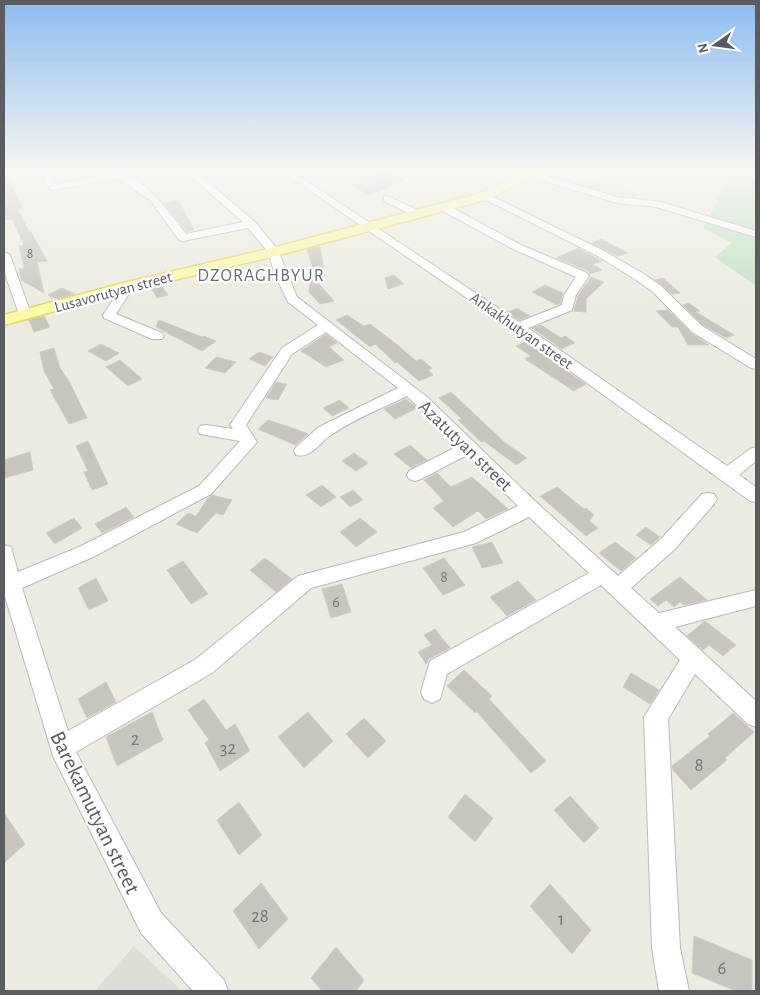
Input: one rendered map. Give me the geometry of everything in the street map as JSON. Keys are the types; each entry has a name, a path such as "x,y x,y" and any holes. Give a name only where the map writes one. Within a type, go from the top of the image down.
{"main road":[{"name":"Lusavorutyan street","path":"4,320 128,286 274,252 408,216"}],"street":[{"path":"167,216 183,238 251,224"},
{"name":"Azatutyan street","path":"242,216 251,224 274,252 280,273 292,299 422,400 531,508 756,716"},
{"name":"Ankakhutyan street","path":"356,216 519,328 756,496"},
{"path":"460,216 517,247 583,276 570,295 568,307 519,328"},
{"path":"526,216 600,253 640,277 656,289 697,329 756,365"},
{"path":"697,216 756,234"},
{"path":"4,255 25,314"},
{"path":"128,286 109,315 157,336"},
{"path":"11,584 86,552 205,490 249,442 238,426 287,351 326,326"},
{"path":"302,451 325,431 408,389"},
{"path":"206,430 246,437"},
{"path":"415,475 469,446"},
{"path":"727,475 756,452"},
{"path":"432,692 438,668 610,581 668,544 708,499"},
{"path":"61,748 204,666 304,582 469,538 531,508"},
{"name":"Barekamutyan street","path":"4,552 11,584 61,748 151,923 213,991"},
{"path":"656,623 756,598"},
{"path":"674,991 666,948 656,717 694,657"}],"shaded area":[{"path":"134,946 182,991 95,991"}],"green space":[{"path":"709,216 756,216 756,286 715,257 732,243 703,228"}],"building":[{"path":"4,216 22,216 47,261 37,262 44,293 21,280 19,269 24,268 19,246 24,245 12,219 4,220"},
{"path":"175,216 187,216 194,230 187,232"},
{"path":"601,239 628,253 617,256 592,243"},
{"path":"320,247 325,276 313,277 334,301 320,304 309,292 312,267 307,249"},
{"path":"578,248 602,261 592,264 602,270 590,274 588,271 556,258"},
{"path":"394,275 404,284 388,289 385,278"},
{"path":"591,277 604,282 586,299 586,312 574,311 578,296"},
{"path":"663,278 680,293 672,294 655,280"},
{"path":"161,285 168,295 157,298 151,287"},
{"path":"545,285 563,293 560,304 557,305 532,292"},
{"path":"62,288 75,294 56,299 48,295"},
{"path":"689,303 700,311 696,312 734,335 726,338 703,325 683,305"},
{"path":"516,309 530,316 519,320 507,312"},
{"path":"668,310 691,333 709,345 688,345 678,327 672,327 656,311"},
{"path":"347,315 364,326 370,324 416,361 421,359 432,368 428,370 433,375 419,381 397,362 395,363 375,344 370,347 336,320"},
{"path":"44,316 50,327 34,332 29,320"},
{"path":"159,320 216,341 202,351 156,327"},
{"path":"541,325 561,338 565,336 575,343 562,349 532,328"},
{"path":"326,334 337,343 329,347 344,360 326,367 301,351"},
{"path":"526,341 586,384 574,391 525,359 531,356 516,346"},
{"path":"101,344 119,353 106,361 88,351"},
{"path":"54,348 60,368 70,383 87,418 69,424 50,390 54,389 44,371 40,352"},
{"path":"259,352 273,357 265,366 249,359"},
{"path":"216,357 236,362 225,373 205,368"},
{"path":"120,360 142,379 128,386 106,367"},
{"path":"276,382 287,384 278,400 266,398"},
{"path":"451,392 503,441 527,458 516,465 484,441 481,442 458,420 462,419 439,398"},
{"path":"406,399 417,408 395,419 384,409"},
{"path":"340,400 349,408 332,416 323,408"},
{"path":"268,420 308,434 295,445 258,429"},
{"path":"88,441 108,484 92,490 84,472 88,471 76,446"},
{"path":"410,445 427,460 411,468 394,454"},
{"path":"30,452 33,470 4,478 4,460"},
{"path":"354,453 368,463 356,471 342,461"},
{"path":"437,473 451,487 472,477 508,509 486,519 478,511 453,527 433,508 444,501 424,480"},
{"path":"322,485 336,497 321,507 306,495"},
{"path":"557,487 594,515 589,521 598,528 586,536 540,496"},
{"path":"353,490 363,500 350,507 340,497"},
{"path":"212,495 232,500 223,515 216,513 197,533 176,524 188,513 196,516"},
{"path":"126,507 134,517 102,533 95,524"},
{"path":"74,518 82,528 55,544 46,533"},
{"path":"360,518 377,532 356,547 340,532"},
{"path":"646,527 660,537 651,545 636,535"},
{"path":"492,542 503,563 482,568 472,547"},
{"path":"615,542 636,558 621,571 599,553"},
{"path":"265,558 292,579 276,592 250,570"},
{"path":"444,558 465,585 443,595 423,568"},
{"path":"183,561 208,594 191,604 167,570"},
{"path":"680,577 707,600 684,605 680,602 674,607 666,600 658,606 650,599"},
{"path":"96,578 108,601 89,610 78,588"},
{"path":"518,581 536,600 507,616 490,597"},
{"path":"342,584 351,612 331,618 322,589"},
{"path":"705,621 736,645 723,656 709,645 703,650 687,636"},
{"path":"435,629 450,648 429,659 426,664 418,652 432,645 424,635"},
{"path":"464,670 492,696 489,699 546,761 531,773 476,711 475,713 447,686"},
{"path":"631,673 659,690 650,704 623,687"},
{"path":"106,682 116,702 87,718 78,699"},
{"path":"204,699 226,730 235,724 250,751 220,771 205,743 209,740 188,710"},
{"path":"152,712 163,740 117,766 106,737"},
{"path":"308,712 333,741 304,768 278,737"},
{"path":"733,713 754,732 725,758 727,760 691,790 673,770 672,766 710,736 708,734"},
{"path":"364,718 386,741 368,758 346,734"},
{"path":"465,794 493,818 475,842 448,817"},
{"path":"570,796 599,828 584,843 554,810"},
{"path":"239,802 262,835 239,855 217,820"},
{"path":"4,813 25,844 4,863"},
{"path":"261,883 288,919 259,949 233,911"},
{"path":"550,884 591,930 572,954 530,906"},
{"path":"694,936 752,960 752,991 736,991 692,973"},
{"path":"336,947 364,980 356,991 322,991 311,978"}],"district":[{"name":"DZORAGHBYUR","path":"261,275"}]}
